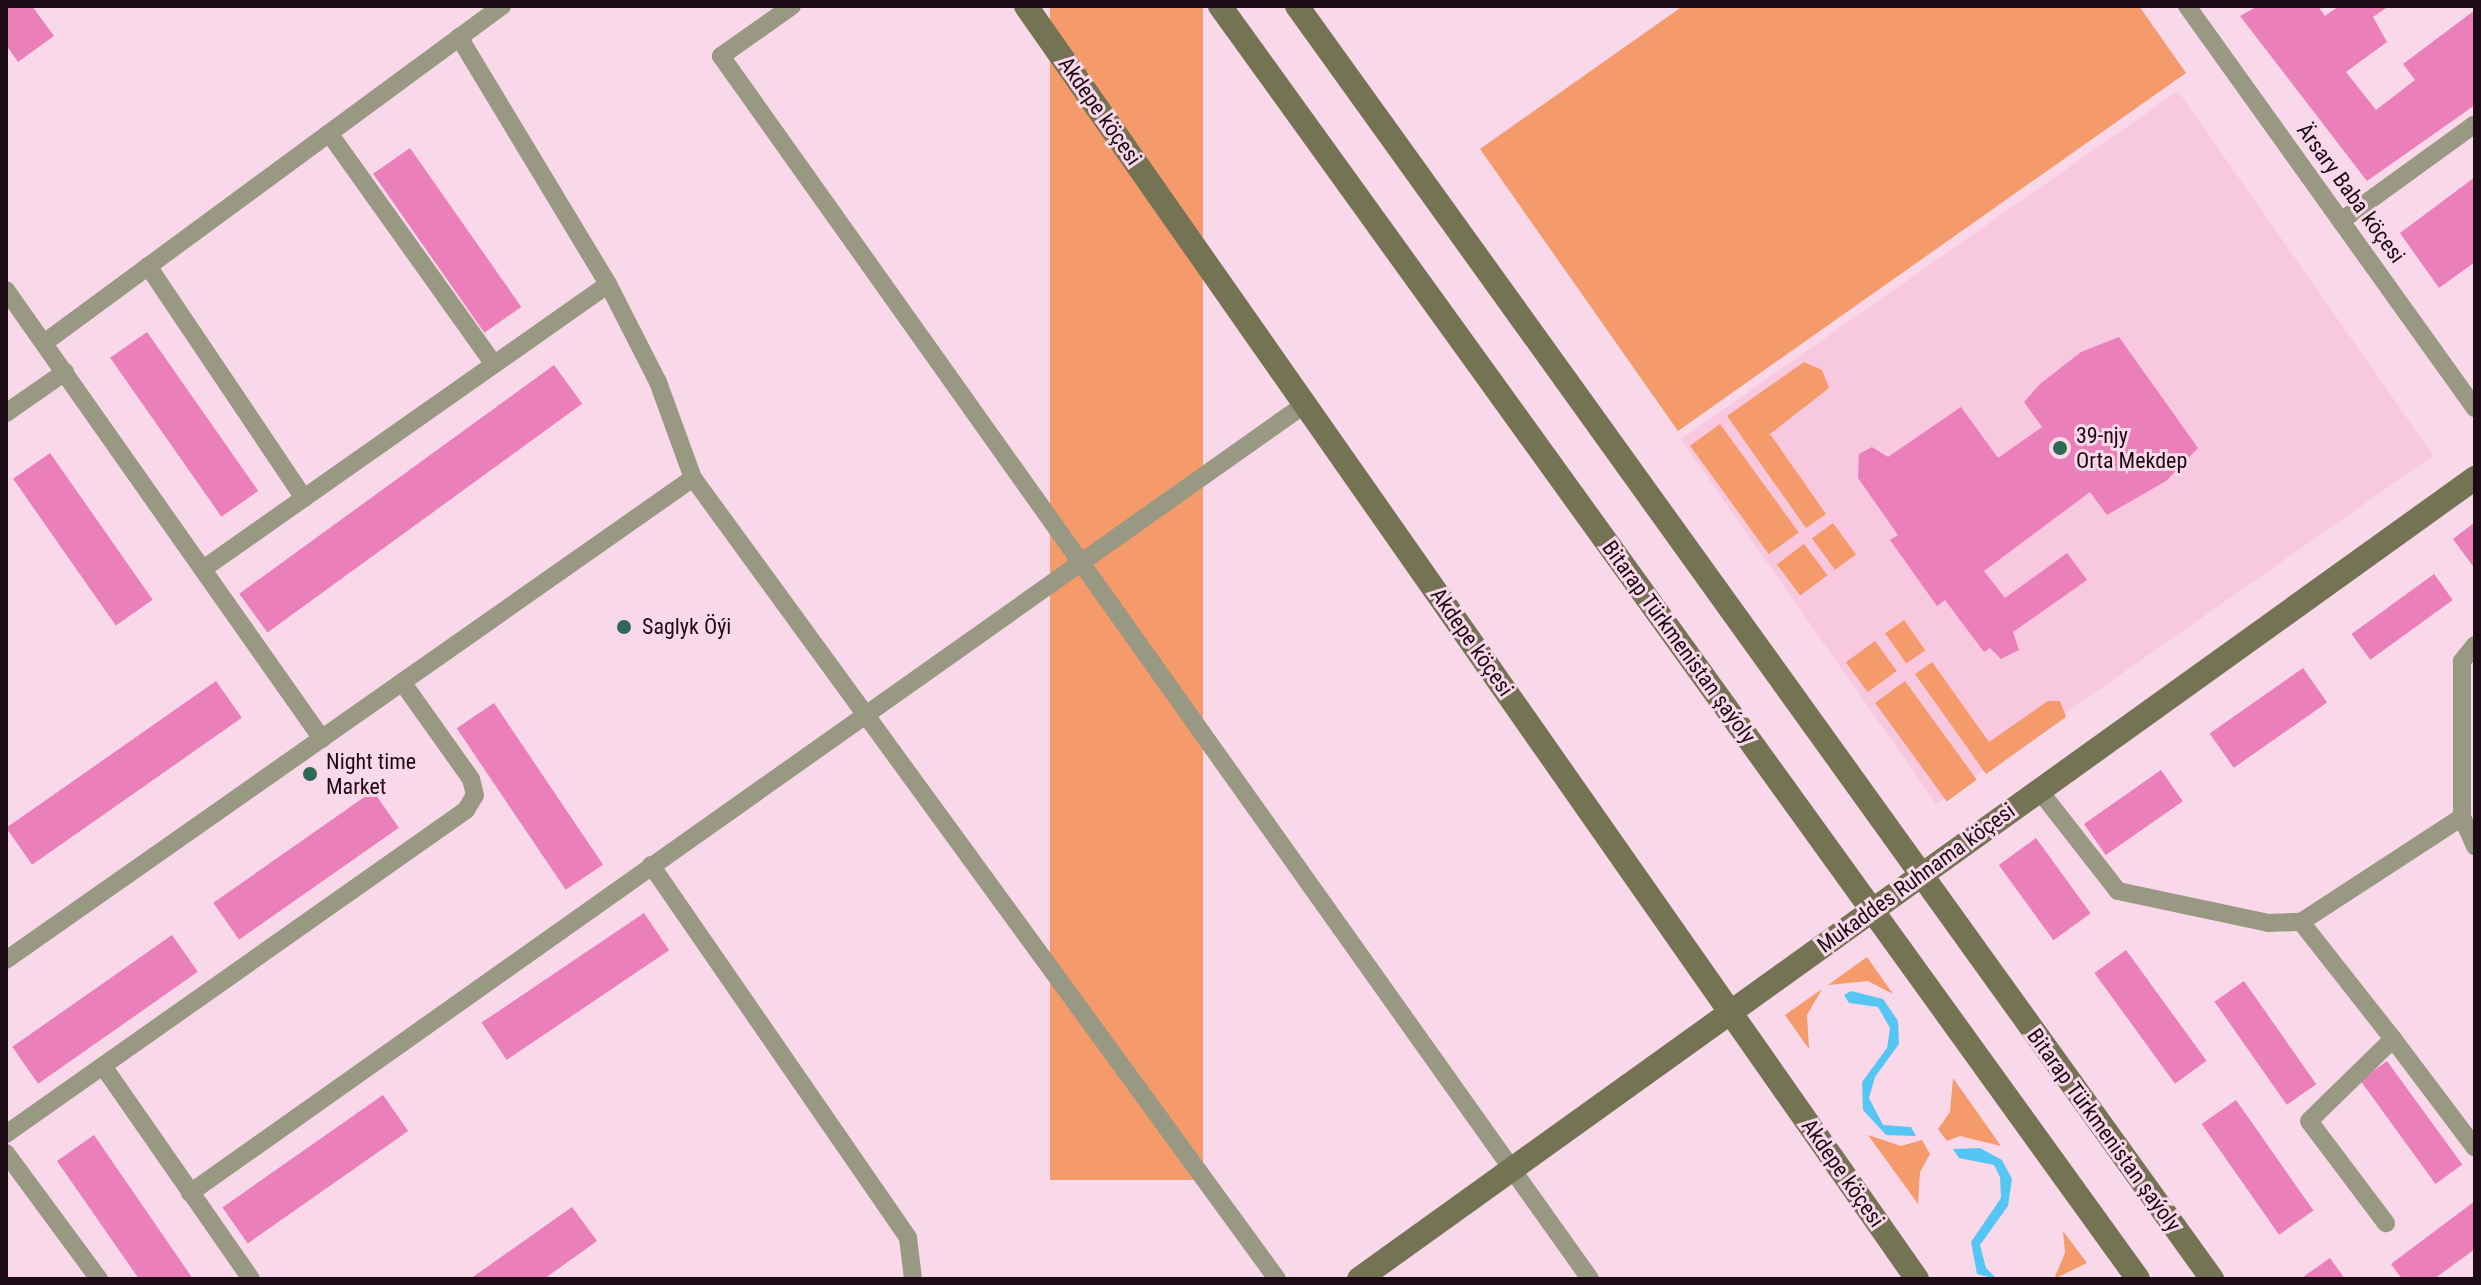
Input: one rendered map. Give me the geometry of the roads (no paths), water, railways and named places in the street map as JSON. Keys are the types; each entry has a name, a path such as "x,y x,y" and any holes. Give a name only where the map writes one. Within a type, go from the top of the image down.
{"main road":[{"name":"Akdepe köçesi","path":"1026,6 1917,1279"},
{"name":"Bitarap Türkmenistan şaýoly","path":"1220,6 2138,1279"},
{"name":"Bitarap Türkmenistan şaýoly","path":"1297,6 2212,1279"},
{"name":"Mukaddes Ruhnama köçesi","path":"1359,1279 2475,478"}],"street":[{"path":"44,343 502,6"},
{"path":"792,6 721,56 1590,1279"},
{"name":"Ärsary Baba köçesi","path":"2188,6 2475,408"},
{"path":"459,37 608,284 658,382 693,478 1277,1279"},
{"path":"2341,221 2475,124"},
{"path":"329,133 494,364"},
{"path":"148,266 304,498"},
{"path":"203,569 608,284"},
{"path":"6,290 322,739"},
{"path":"6,413 65,372"},
{"path":"190,1193 1305,404"},
{"path":"6,960 693,478"},
{"path":"2475,645 2462,661 2462,817 2475,846"},
{"path":"6,1134 466,810 475,795 471,779 402,682"},
{"path":"2039,790 2118,891 2268,923 2301,922 2462,817"},
{"path":"651,865 908,1238 913,1279"},
{"path":"2301,922 2475,1148"},
{"path":"2386,1223 2309,1121 2393,1039"},
{"path":"103,1066 251,1279"},
{"path":"6,1153 99,1279"}],"water":[{"path":"1851,991 1883,999 1898,1021 1899,1044 1875,1077 1869,1098 1883,1125 1911,1127 1916,1136 1886,1135 1863,1110 1862,1082 1887,1048 1890,1028 1878,1007 1849,1003 1844,995"},
{"path":"1980,1148 2002,1160 2012,1179 2008,1206 1980,1245 1986,1268 1997,1279 1977,1274 1971,1242 2001,1198 2000,1177 1994,1165 1959,1158 1953,1149"}],"place":[{"name":"39-njy Orta Mekdep","path":"2060,448"},
{"name":"Saglyk Öýi","path":"624,627"},
{"name":"Night time Market","path":"310,774"}]}
